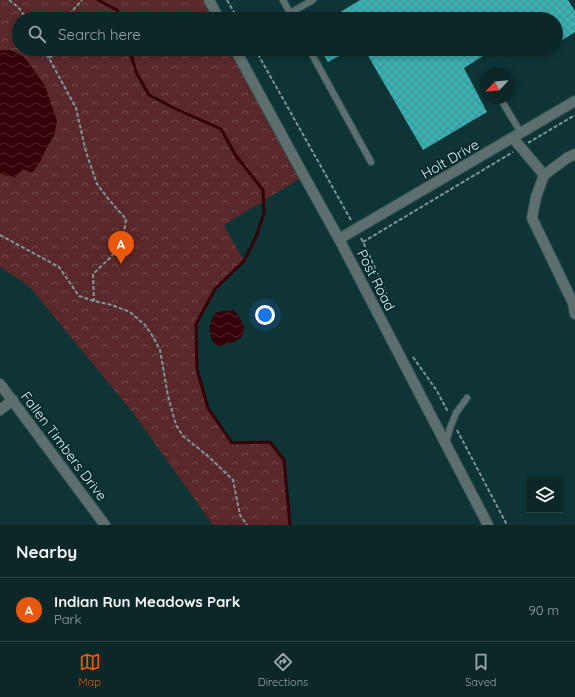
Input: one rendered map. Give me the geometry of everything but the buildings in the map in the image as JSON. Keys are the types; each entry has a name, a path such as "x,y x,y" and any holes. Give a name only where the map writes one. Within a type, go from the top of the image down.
{"street":[{"path":"209,0 215,12"},
{"name":"Post Road","path":"239,56 339,239 488,525"},
{"name":"Holt Drive","path":"339,239 575,101"},
{"path":"517,135 521,147 544,174"},
{"path":"575,154 544,174 536,198 532,218 574,304 575,314"},
{"name":"Fallen Timbers Drive","path":"0,384 105,525"},
{"path":"0,410 13,400"}],"lane":[{"path":"283,0 289,12"},
{"path":"296,12 313,0"},
{"path":"313,56 371,162"},
{"path":"503,104 517,135"},
{"path":"446,443 456,413 468,398"}],"path":[{"path":"9,0 22,12"},
{"path":"71,12 82,0"},
{"path":"227,0 234,12"},
{"path":"52,56 49,58 76,108 86,152 97,184 126,219 123,238 111,257 93,274 94,301"},
{"path":"259,56 363,242 386,292 387,308"},
{"path":"363,242 575,115"},
{"path":"0,235 59,267 79,296 112,305 130,312 145,325 160,350 168,396 176,426 182,436 209,457 233,480 240,515 247,525"},
{"path":"412,355 437,391 506,525"}],"green space":[{"path":"0,0 208,0 214,12 12,12 12,56 239,56 304,176 224,225 244,261 215,289 196,324 197,369 208,408 232,443 270,442 284,460 291,525 213,525 134,414 29,286 0,267"}],"water":[{"path":"0,50 11,50 12,56 24,57 45,86 57,121 54,136 40,162 32,173 23,169 15,178 0,173"},
{"path":"233,310 238,314 244,327 242,337 234,342 220,346 214,344 210,332 210,324 213,316 216,312"}],"waterway":[{"path":"98,0 117,10 118,12"},
{"path":"131,56 137,74 149,95 221,129 236,156 263,190 264,213 256,237 244,261 215,289 196,324 197,369 208,408 232,443 270,442 284,460 290,525"}],"place":[{"name":"Indian Run Meadows Park","path":"121,264"}]}
